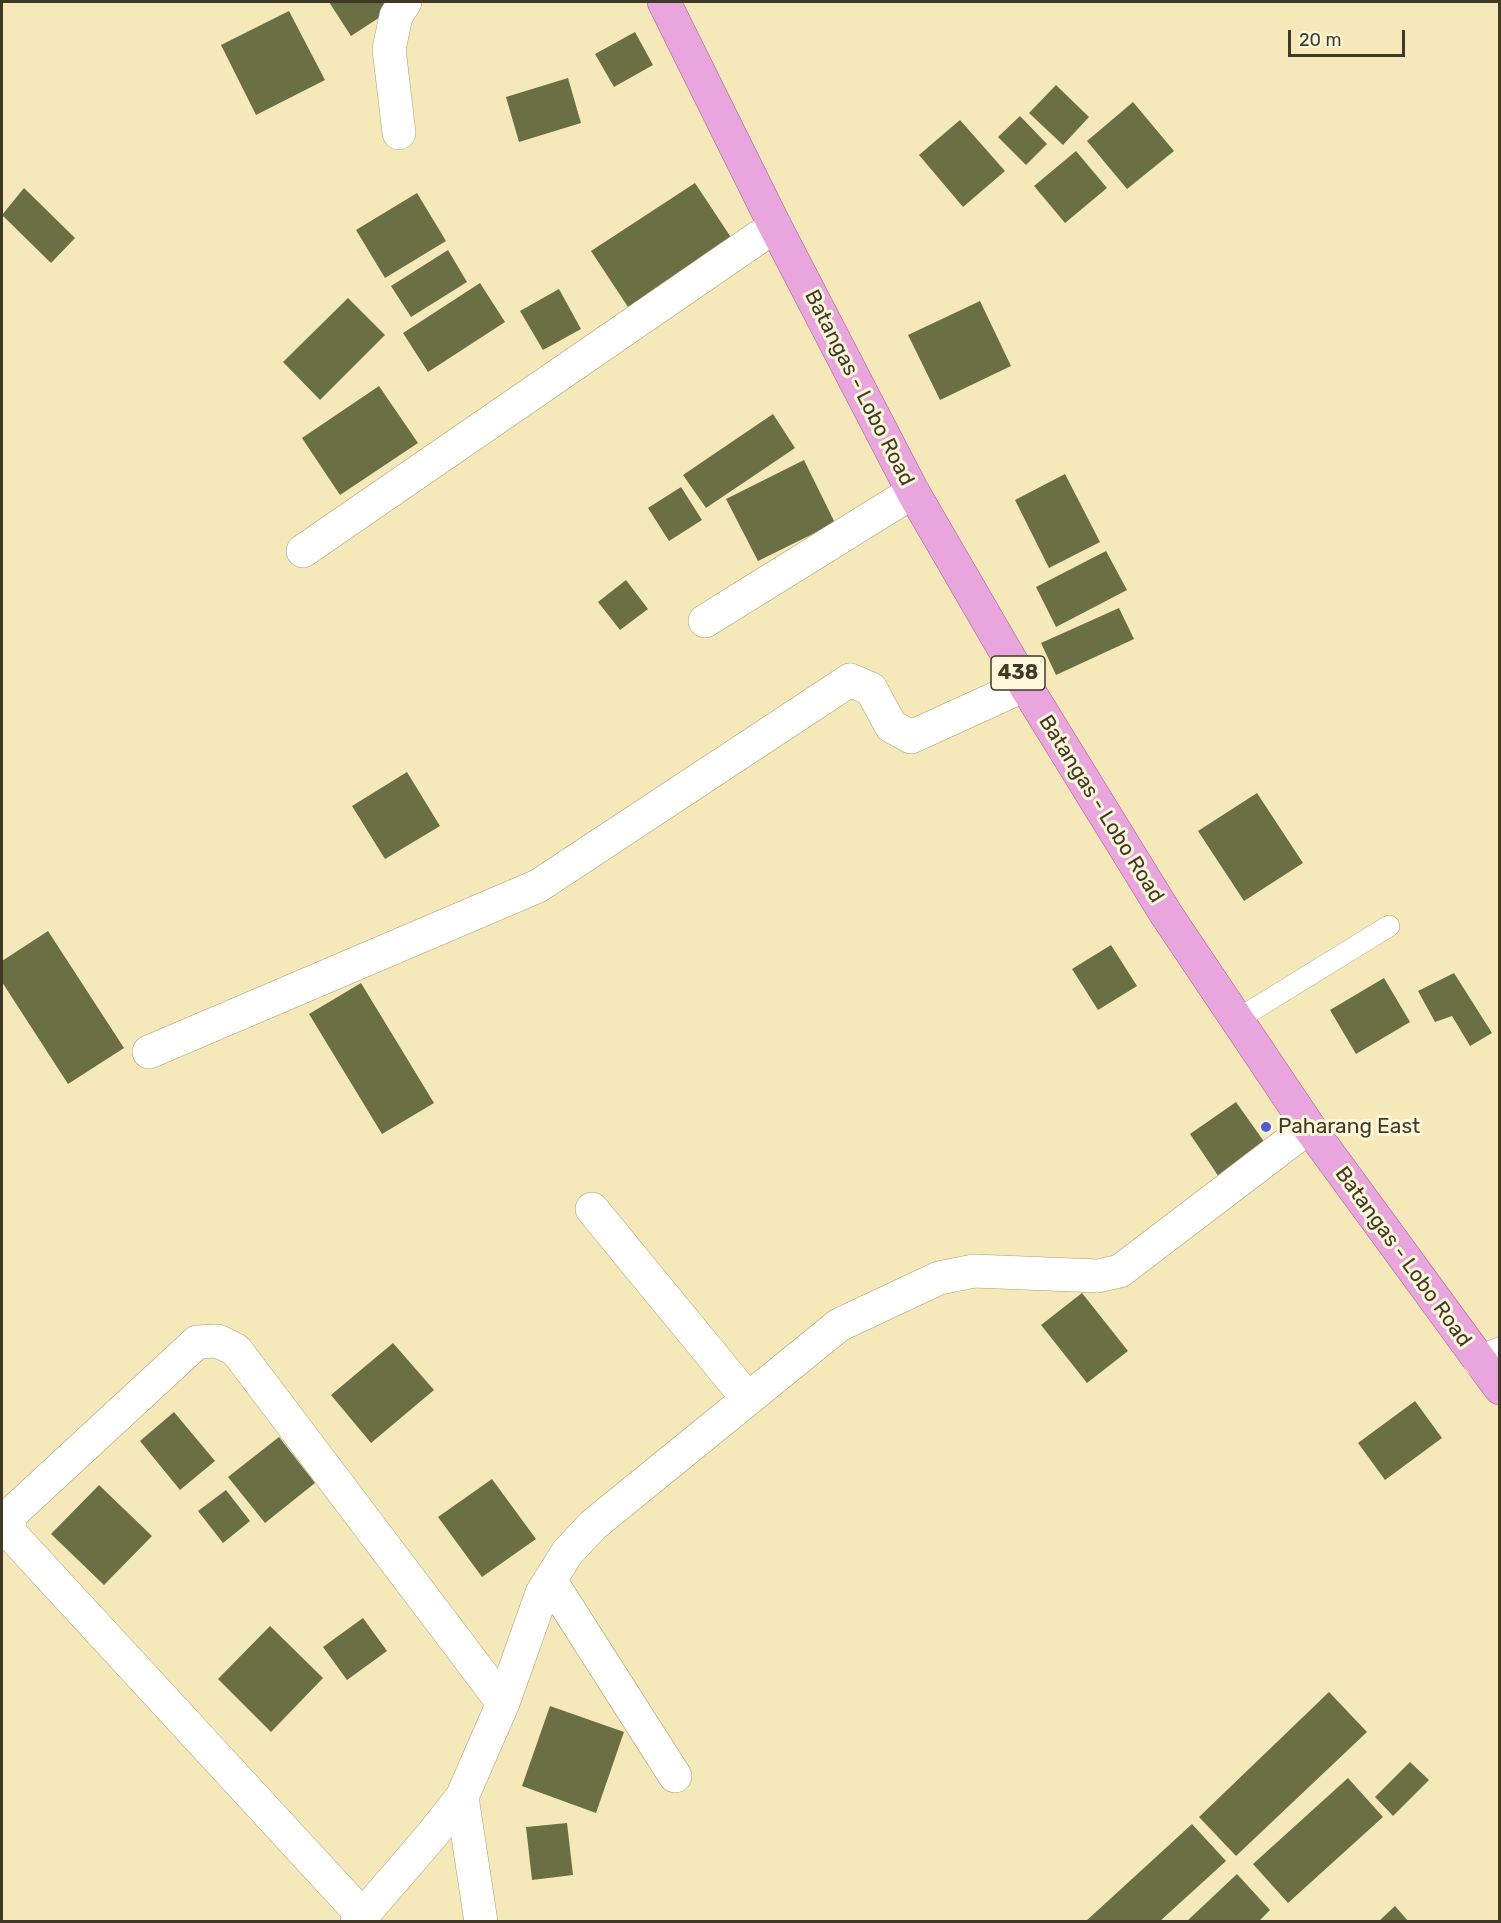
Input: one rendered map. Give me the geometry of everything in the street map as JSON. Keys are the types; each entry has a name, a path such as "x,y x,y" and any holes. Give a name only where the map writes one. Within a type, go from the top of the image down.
{"main road":[{"name":"Batangas - Lobo Road","path":"664,2 775,226 913,492 1025,685 1166,914 1309,1127 1493,1368"}],"street":[{"path":"399,133 390,48 396,16 405,2"},
{"path":"303,551 775,226"},
{"path":"705,621 913,492"},
{"path":"149,1052 538,886 850,680 871,689 891,726 911,737 1025,685"},
{"path":"503,1703 236,1350 218,1341 197,1342 10,1515 10,1533 360,1919 462,1797 503,1703 542,1593 567,1553 593,1525 838,1325 939,1278 974,1271 1098,1276 1120,1271 1309,1127"},
{"path":"592,1209 748,1399"},
{"path":"550,1580 675,1776"},
{"path":"462,1797 482,1922"}],"lane":[{"path":"1238,1019 1389,926"}],"building":[{"path":"329,2 394,2 397,6 351,36"},
{"path":"289,11 325,80 256,115 221,45"},
{"path":"635,32 653,65 614,87 595,54"},
{"path":"568,78 581,123 519,142 506,97"},
{"path":"1056,85 1089,117 1063,145 1029,113"},
{"path":"1133,102 1174,151 1127,189 1087,141"},
{"path":"1020,116 1047,144 1026,165 998,137"},
{"path":"960,120 1005,171 963,207 919,155"},
{"path":"1076,151 1107,188 1065,223 1034,186"},
{"path":"695,183 736,245 632,313 591,251"},
{"path":"24,188 75,238 51,263 2,215"},
{"path":"417,193 446,241 385,278 356,230"},
{"path":"448,250 467,282 411,317 391,286"},
{"path":"480,283 505,322 428,372 403,333"},
{"path":"559,289 581,329 543,350 520,311"},
{"path":"348,298 385,335 320,400 283,362"},
{"path":"980,301 1011,366 940,400 908,335"},
{"path":"379,386 418,443 340,495 302,438"},
{"path":"773,414 795,448 706,508 683,475"},
{"path":"804,460 835,523 758,561 726,499"},
{"path":"1065,474 1100,542 1049,568 1015,500"},
{"path":"681,487 702,520 669,541 648,508"},
{"path":"1106,551 1127,590 1056,627 1036,587"},
{"path":"626,580 648,609 620,630 598,602"},
{"path":"1119,608 1134,639 1056,675 1041,643"},
{"path":"407,772 440,826 385,859 352,806"},
{"path":"1257,793 1303,863 1244,901 1198,831"},
{"path":"48,931 124,1048 68,1084 2,982 2,961"},
{"path":"1111,945 1137,986 1098,1010 1072,969"},
{"path":"1454,973 1492,1033 1470,1046 1452,1016 1435,1022 1418,991"},
{"path":"1384,978 1410,1022 1356,1054 1330,1010"},
{"path":"361,983 434,1103 382,1134 309,1014"},
{"path":"1236,1102 1270,1150 1223,1183 1190,1134"},
{"path":"1082,1293 1128,1351 1087,1383 1041,1325"},
{"path":"393,1343 434,1390 371,1443 331,1395"},
{"path":"1415,1401 1442,1438 1385,1480 1358,1443"},
{"path":"174,1412 215,1461 180,1490 140,1441"},
{"path":"279,1437 315,1483 265,1523 228,1477"},
{"path":"492,1479 536,1539 482,1577 438,1517"},
{"path":"99,1485 152,1536 104,1585 51,1534"},
{"path":"226,1490 250,1521 223,1543 198,1511"},
{"path":"363,1618 387,1651 347,1680 323,1647"},
{"path":"270,1626 323,1678 271,1732 218,1679"},
{"path":"1329,1692 1367,1732 1236,1856 1199,1817"},
{"path":"550,1706 624,1732 596,1813 522,1786"},
{"path":"1410,1762 1429,1780 1393,1816 1375,1797"},
{"path":"1348,1778 1383,1817 1288,1903 1253,1864"},
{"path":"567,1823 573,1875 532,1880 526,1827"},
{"path":"1192,1824 1226,1861 1159,1922 1085,1922"},
{"path":"1237,1874 1270,1910 1258,1922 1186,1922"},
{"path":"1395,1906 1409,1922 1378,1922"}],"place":[{"name":"Paharang East","path":"1266,1127"}]}
